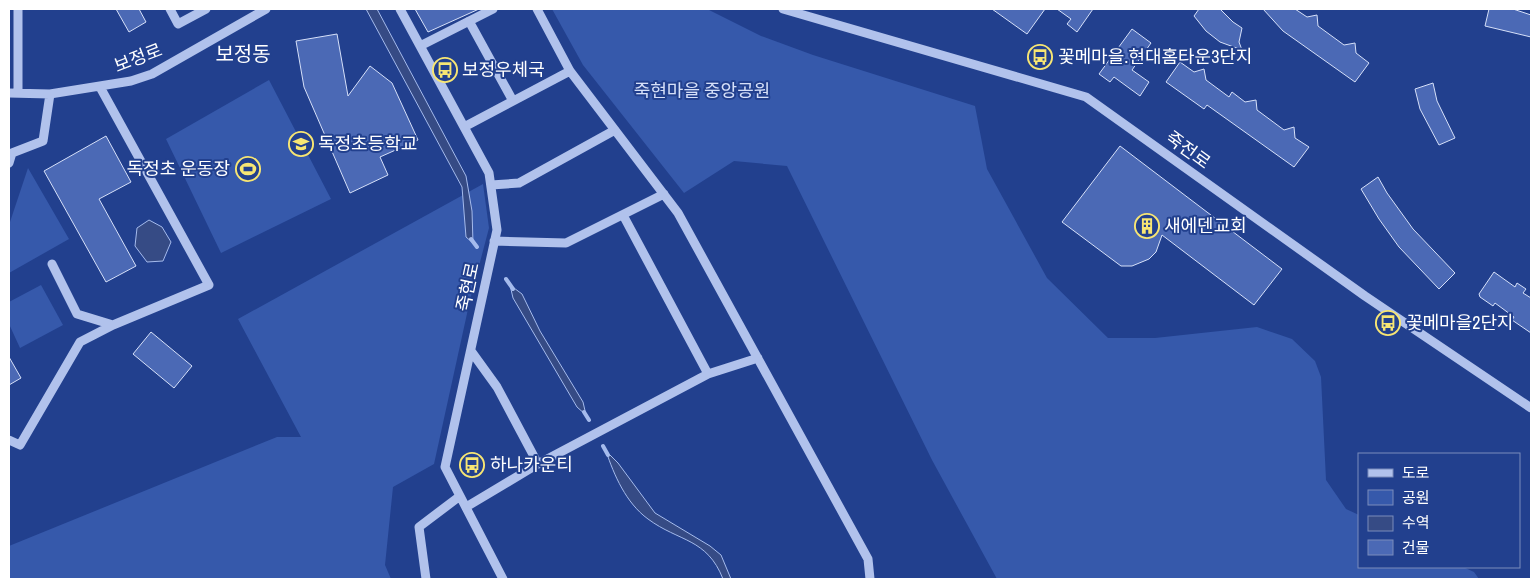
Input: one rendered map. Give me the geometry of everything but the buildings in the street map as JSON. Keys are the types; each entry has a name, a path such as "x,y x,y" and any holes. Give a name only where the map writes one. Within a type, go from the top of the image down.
{"street":[{"path":"18,9 18,93"},
{"path":"170,9 178,24 206,9"},
{"name":"보정로","path":"9,93 50,94 131,81 152,74 266,9"},
{"name":"죽현로","path":"400,9 489,173 497,230 445,467 503,579"},
{"path":"420,46 493,9"},
{"path":"537,9 570,71 678,213 868,559 870,579"},
{"name":"죽전로","path":"783,9 1086,97 1365,296 1531,408"},
{"path":"469,21 513,101"},
{"path":"464,126 570,71"},
{"path":"9,440 20,445 80,342 113,325 209,285 100,87"},
{"path":"9,163 12,153 44,142 50,94"},
{"path":"491,185 519,183 615,130"},
{"path":"494,241 566,243 664,194"},
{"path":"623,215 708,374"},
{"path":"52,264 77,314 113,325"},
{"path":"470,351 497,388 538,464"},
{"path":"466,507 538,464 708,374 758,358"},
{"path":"426,579 419,527 460,496"}],"green space":[{"name":"죽현마을 중앙공원","path":"552,9 707,9 761,36 813,55 975,106 987,169 1047,278 1108,338 1155,338 1257,327 1292,339 1315,361 1321,377 1326,480 1346,509 1358,515 1358,568 1465,568 1474,572 1479,579 997,579 932,460 787,166 734,161 684,193 583,65"},
{"name":"독정초 운동장","path":"269,80 331,199 221,253 166,139"},
{"path":"28,168 69,239 9,273 9,225"},
{"path":"483,184 489,228 470,300 434,464 393,487 385,565 391,579 9,579 9,546 277,437 301,437 238,319"},
{"path":"41,285 63,325 20,348 9,324 9,302"}],"water":[{"path":"366,9 377,9 466,176 472,211 473,243 466,237 462,187"},
{"path":"149,220 162,227 171,242 163,261 147,262 135,246 137,228"},
{"path":"510,285 522,294 540,331 583,402 586,415 577,407 513,298"},
{"path":"606,451 618,463 655,513 710,546 721,555 731,579 723,579 709,556 700,548 648,519 633,505 613,470"}],"waterway":[{"path":"471,239 477,247"},
{"path":"506,279 513,289"},
{"path":"584,412 589,420"},
{"path":"603,446 608,455"}],"place":[{"name":"꽃메마을.현대홈타운3단지","path":"1040,57"},
{"name":"보정우체국","path":"445,70"},
{"name":"독정초등학교","path":"301,144"},
{"name":"독정초 운동장","path":"248,169"},
{"name":"새에덴교회","path":"1147,226"},
{"name":"꽃메마을2단지","path":"1388,323"},
{"name":"하나카운티","path":"472,465"}],"district":[{"name":"보정동","path":"243,54"}]}
